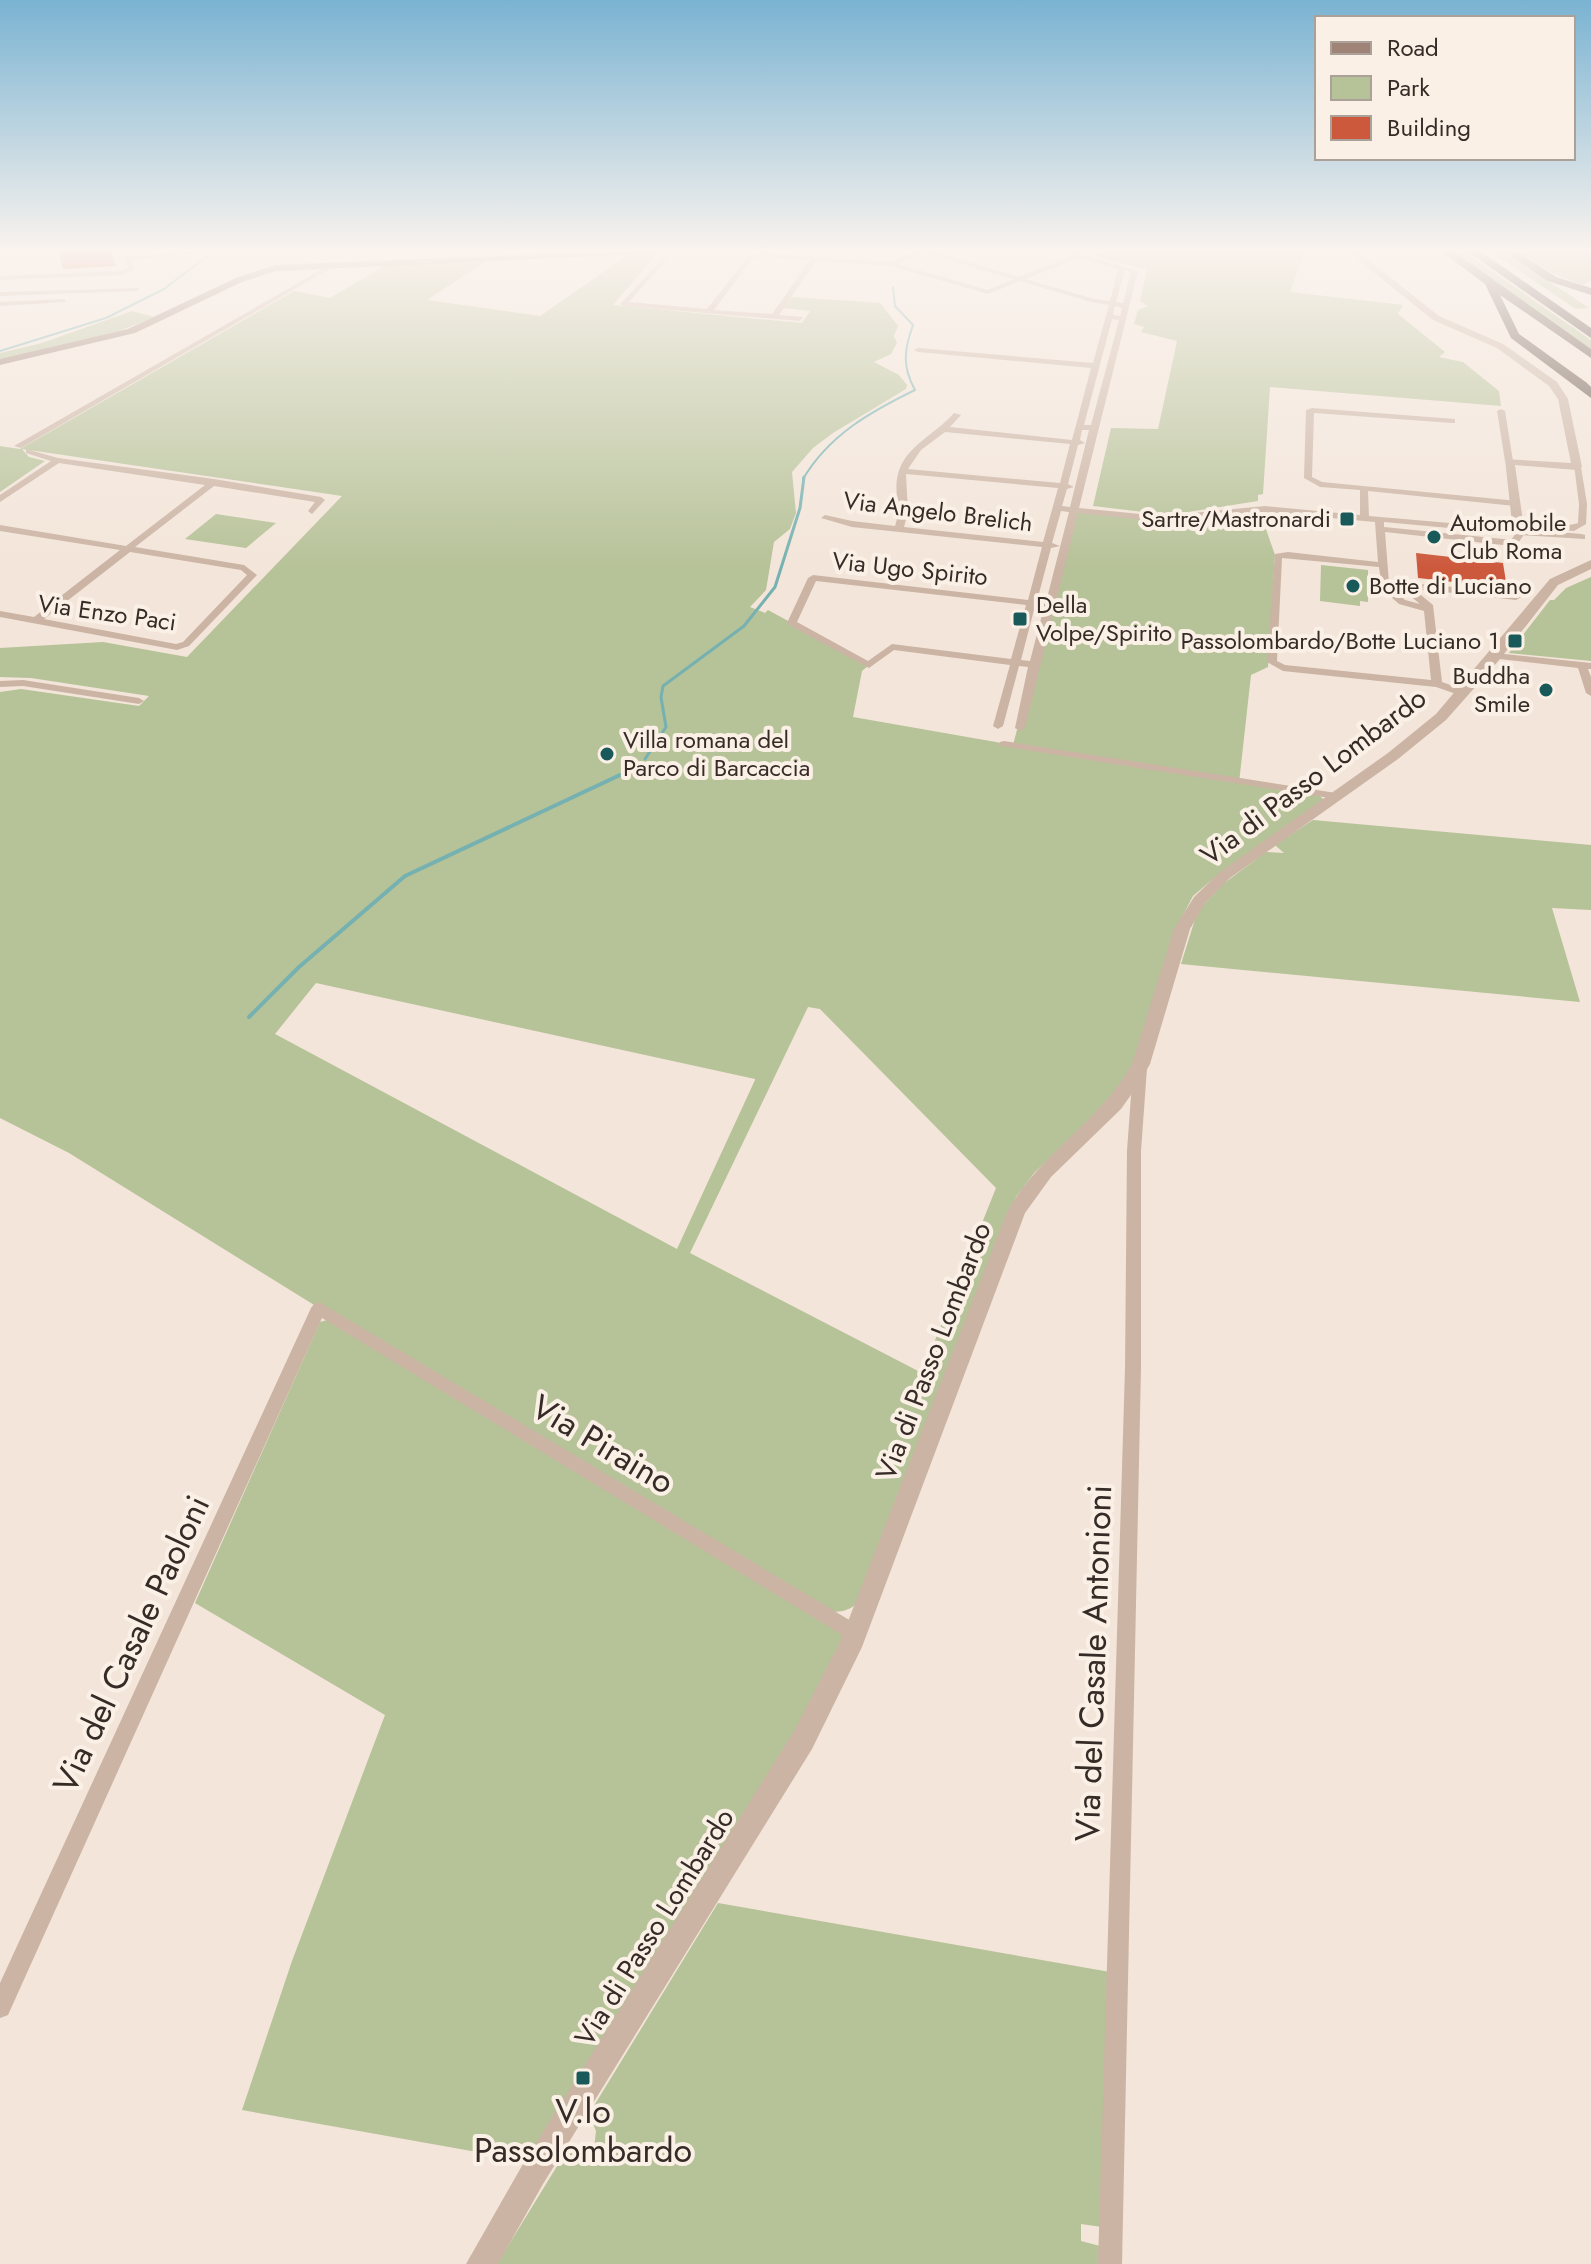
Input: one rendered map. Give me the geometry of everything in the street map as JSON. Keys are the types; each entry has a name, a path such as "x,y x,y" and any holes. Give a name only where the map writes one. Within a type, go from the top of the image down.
{"highway":[{"path":"1542,357 1591,394"}],"main road":[{"path":"0,362 23,357"}],"street":[{"path":"18,446 174,357"},
{"path":"992,357 1096,366"},
{"path":"998,726 1098,357"},
{"path":"1020,728 1113,357"},
{"path":"1516,357 1551,382 1563,399 1583,499 1582,524 1574,528 1547,526"},
{"path":"1452,421 1310,411 1309,479 1317,483 1515,503"},
{"path":"1057,508 1154,519 1252,509 1365,518 1379,524 1503,542 1515,541 1519,532 1501,411"},
{"path":"898,530 906,509 901,485 903,471 918,446 957,415"},
{"path":"1079,427 1094,428"},
{"path":"942,429 1090,444"},
{"path":"29,451 57,460 321,500 312,511"},
{"path":"0,499 57,460"},
{"path":"1509,461 1577,467"},
{"path":"903,471 1080,488"},
{"path":"34,622 214,482"},
{"path":"1364,488 1365,518"},
{"name":"Via Angelo Brelich","path":"825,518 898,530 1066,547"},
{"path":"1379,524 1384,584 1388,592 1397,600 1429,609"},
{"path":"0,528 127,549"},
{"path":"1519,532 1589,546"},
{"name":"Via Enzo Paci","path":"0,622 34,622 177,647 186,644 250,579 251,573 244,568 127,549"},
{"path":"1382,565 1285,554 1277,557 1272,662 1283,668 1356,672 1437,684 1463,693"},
{"name":"Via di Passo Lombardo","path":"481,2264 541,2161 803,1740 834,1682 1019,1205 1038,1178 1124,1093 1141,1064 1182,929 1193,908 1225,875 1417,737 1463,693 1554,582 1591,564"},
{"name":"Via di Passo Lombardo","path":"1569,575 1591,570"},
{"name":"Via Ugo Spirito","path":"1034,665 892,647 866,668 792,623 813,578 1050,605"},
{"path":"1384,584 1422,599 1429,609 1437,684"},
{"path":"1405,590 1426,587 1516,597"},
{"name":"Via Enzo Paci","path":"0,614 21,621"},
{"path":"1495,656 1586,666 1591,693"},
{"path":"0,684 23,683 139,701"},
{"path":"1004,744 1336,796"},
{"name":"Via del Casale Antonioni","path":"1110,2264 1133,1368 1134,1141 1141,1064"},
{"name":"Via Piraino","path":"319,1308 855,1633"},
{"name":"Via del Casale Paoloni","path":"0,2007 319,1308"}],"green space":[{"path":"180,357 885,357 874,362 899,375 907,385 906,389 833,433 813,448 792,472 796,513 790,529 774,542 766,590 750,607 765,613 768,610 869,665 862,671 853,717 1013,745 1075,510 1161,519 1259,509 1275,555 1268,667 1251,675 1239,783 1320,796 1324,800 1220,873 1193,896 1183,915 1138,1055 1115,1097 1035,1172 1016,1197 857,1604 840,1612 828,1611 319,1308 69,1153 0,1118 0,692 21,689 139,706 149,696 31,678 0,677 0,648 103,642 187,657 342,496 22,449 29,457 45,461 0,492 0,446 20,449","holes":["316,983 755,1079 677,1249 275,1034","808,1007 820,1009 996,1188 922,1373 690,1253"]},
{"path":"1174,357 1439,357 1463,362 1499,391 1501,406 1270,387 1263,494 1258,495 1258,501 1169,515 1093,506 1111,428 1158,429"},
{"path":"216,514 276,523 246,548 185,539"},
{"path":"1321,565 1368,570 1368,602 1360,601 1360,606 1320,601"},
{"path":"1591,577 1591,661 1509,653 1550,600 1566,588"},
{"path":"1313,820 1591,845 1591,910 1552,908 1580,1002 1181,964 1196,916 1204,904 1223,884 1266,852 1284,853 1275,845"},
{"path":"327,1320 844,1634 807,1718 540,2144 516,2156 505,2157 242,2110 292,1961 385,1715 195,1603 320,1322"},
{"path":"718,1903 1110,1972 1102,2227 1081,2224 1081,2241 1100,2246 1100,2264 497,2264 562,2158 571,2153 594,2150 596,2131 589,2114"}],"building":[{"path":"1416,553 1503,563 1507,588 1418,578"}],"waterway":[{"path":"804,478 838,437 882,407 915,390 908,373 906,357"},
{"path":"645,759 666,727 661,697 663,686 744,626 775,587 800,508 804,478"},
{"path":"249,1017 299,967 405,876 620,775"}],"place":[{"name":"Sartre/Mastronardi","path":"1347,519"},
{"name":"Automobile Club Roma","path":"1434,537"},
{"name":"Botte di Luciano","path":"1353,586"},
{"name":"Della Volpe/Spirito","path":"1020,619"},
{"name":"Passolombardo/Botte Luciano 1","path":"1515,641"},
{"name":"Buddha Smile","path":"1546,690"},
{"name":"Villa romana del Parco di Barcaccia","path":"607,754"},
{"name":"V.lo Passolombardo","path":"583,2078"}]}
